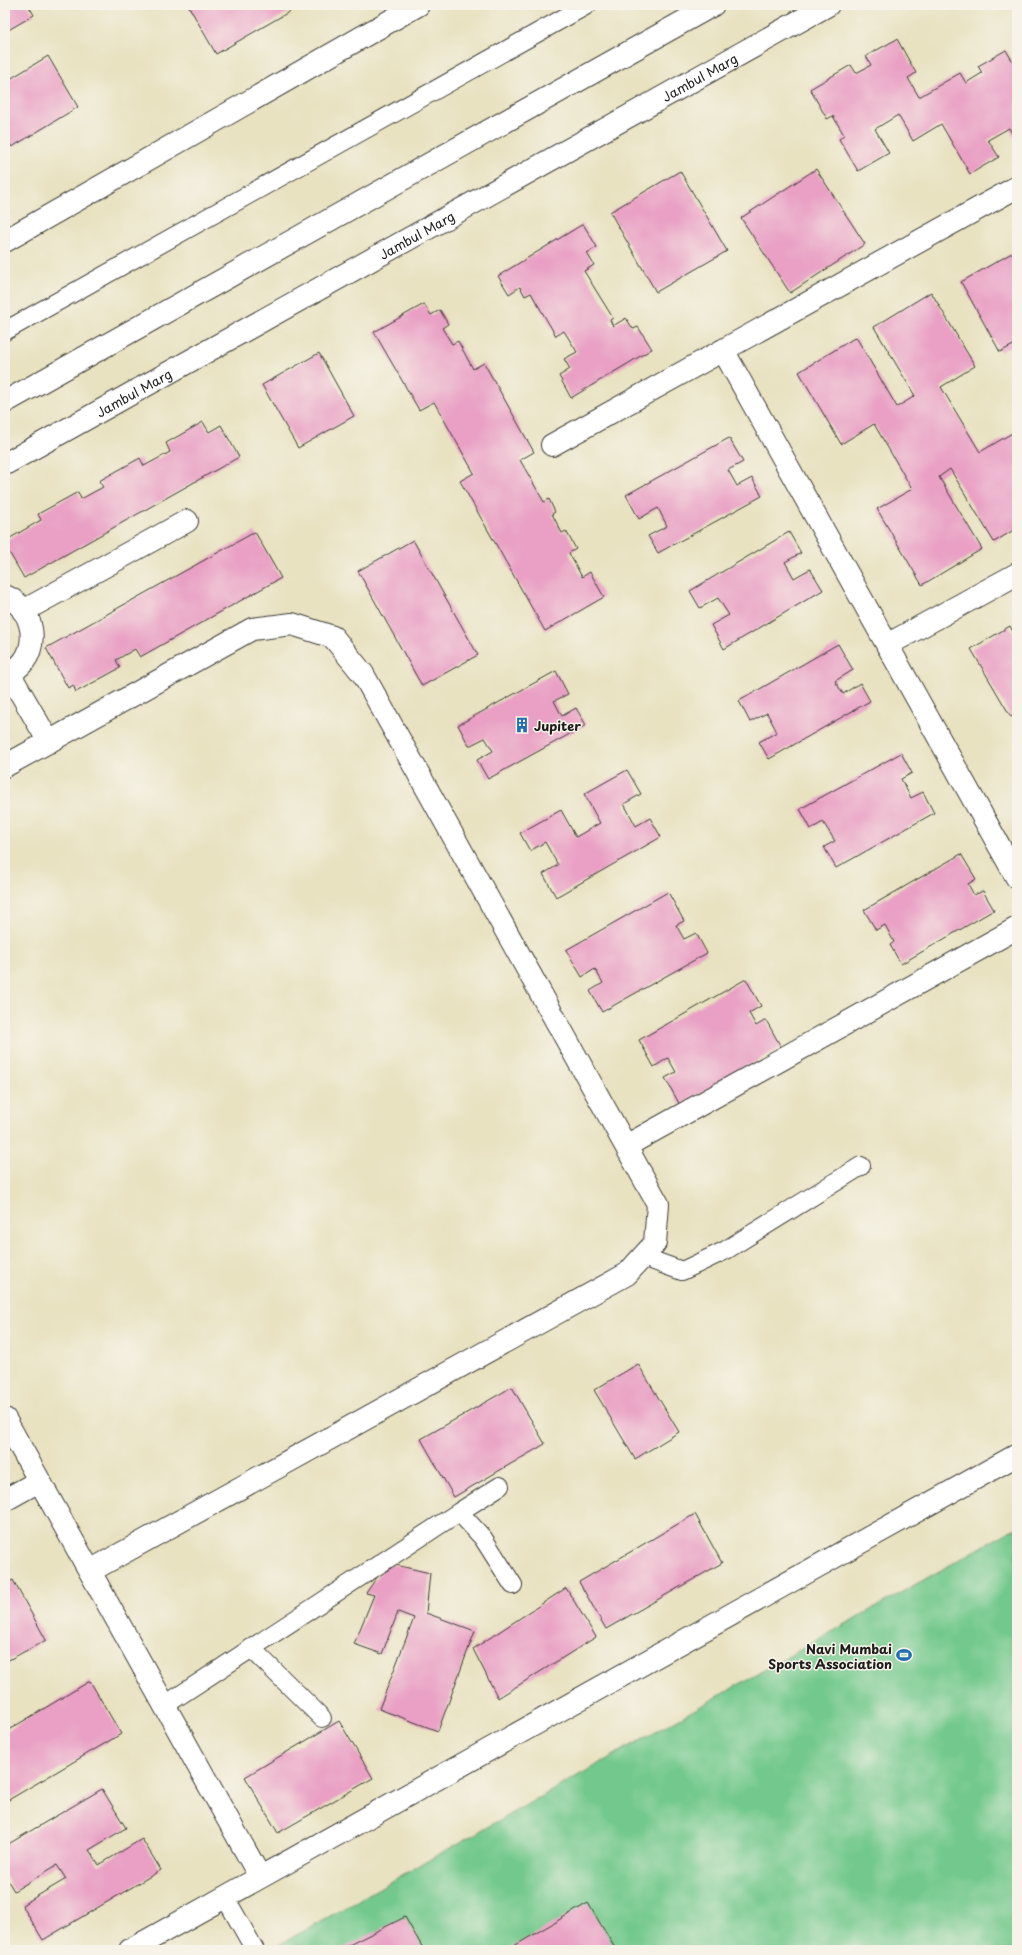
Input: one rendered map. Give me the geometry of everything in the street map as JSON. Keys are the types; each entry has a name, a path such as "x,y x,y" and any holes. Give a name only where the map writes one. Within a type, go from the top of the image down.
{"street":[{"path":"5,241 418,5"},
{"path":"5,402 713,5"},
{"name":"Jambul Marg","path":"5,464 828,5"},
{"path":"552,445 1017,187"},
{"path":"724,350 1017,878"},
{"path":"23,611 187,521"},
{"path":"888,645 1017,574"},
{"path":"5,596 19,605 28,616 32,630 31,644 26,658 17,669 7,674 49,742"},
{"path":"5,766 252,629 292,624 334,637 363,674 658,1204 654,1243 627,1274 90,1571"},
{"path":"626,1146 1017,928"},
{"path":"5,1419 260,1877"},
{"path":"130,1950 1017,1455"},
{"path":"5,1500 40,1481"}],"lane":[{"path":"5,331 587,5"},
{"path":"643,1257 682,1271 726,1250 862,1166"},
{"path":"165,1705 500,1486"},
{"path":"459,1512 483,1538 513,1585"},
{"path":"251,1648 322,1718"},
{"path":"225,1897 255,1950"}],"green space":[{"name":"Navi Mumbai Sports Association","path":"1017,1527 1017,1950 270,1950"}],"building":[{"path":"5,5 28,5 34,15 5,32"},
{"path":"188,5 301,5 216,54"},
{"path":"897,39 916,73 908,78 919,97 960,73 966,83 982,73 978,66 1006,50 1017,69 1017,143 1009,128 988,140 999,157 970,174 941,124 913,141 898,115 875,129 889,153 858,171 839,139 844,135 833,116 827,119 810,89 851,65 856,73 871,65 866,56"},
{"path":"48,56 78,107 12,147 5,136 5,82"},
{"path":"816,169 865,244 790,293 741,218"},
{"path":"680,171 727,251 656,292 610,212"},
{"path":"583,224 597,247 587,253 594,265 584,271 613,318 610,320 613,326 626,318 633,329 638,327 652,349 571,398 559,376 570,369 564,359 577,352 564,331 556,336 531,293 525,296 520,287 509,294 498,276"},
{"path":"1017,250 1017,343 1000,352 961,282"},
{"path":"931,292 975,366 941,387 980,452 1014,432 1017,437 1017,528 994,542 950,469 939,477 982,549 922,585 877,509 912,489 874,424 841,444 799,372 856,337 897,407 915,396 874,327"},
{"path":"424,304 431,315 440,310 448,324 442,328 452,344 458,341 473,369 484,363 534,452 520,460 544,502 549,499 555,512 552,514 562,533 566,531 576,549 569,553 582,577 590,572 604,597 545,631 460,481 474,473 434,402 419,410 374,332"},
{"path":"319,353 354,416 298,448 262,385"},
{"path":"203,422 209,432 221,425 239,457 24,578 5,545 5,541 41,520 38,514 78,492 81,499 103,487 99,481 140,458 144,466 170,452 166,443"},
{"path":"729,438 743,462 728,470 737,486 752,478 762,496 658,553 648,536 667,526 658,508 639,519 626,495"},
{"path":"255,532 281,578 140,657 135,649 116,660 120,668 76,692 73,685 68,688 46,648"},
{"path":"789,532 801,553 785,562 794,578 810,569 823,590 724,649 711,625 729,615 718,598 700,608 690,591"},
{"path":"413,540 478,655 422,686 358,571"},
{"path":"1010,626 1017,639 1017,714 1011,717 971,649"},
{"path":"838,644 853,670 835,681 843,694 860,683 870,701 769,759 759,742 777,732 767,713 750,722 739,701"},
{"name":"Jupiter","path":"556,671 568,694 554,701 562,716 576,708 586,725 488,779 477,760 493,751 485,738 469,746 458,725"},
{"path":"901,753 912,773 901,779 911,798 923,792 934,813 836,868 824,847 835,841 823,822 811,829 800,809"},
{"path":"627,770 641,794 624,804 636,826 650,818 661,837 556,897 543,874 558,865 545,842 530,851 520,833 561,810 576,837 600,823 584,794"},
{"path":"961,854 976,879 968,884 974,895 983,891 994,910 901,964 890,945 894,942 885,925 876,930 864,910"},
{"path":"668,892 684,921 676,925 684,939 696,933 707,953 602,1012 590,991 603,983 595,969 582,977 566,950"},
{"path":"746,979 761,1006 749,1013 756,1026 766,1020 781,1047 680,1105 665,1078 676,1072 668,1058 654,1067 639,1040"},
{"path":"638,1364 679,1432 635,1459 594,1390"},
{"path":"512,1387 545,1444 454,1497 421,1439"},
{"path":"695,1514 722,1563 606,1629 579,1582"},
{"path":"387,1563 430,1573 426,1613 475,1631 438,1731 379,1709 414,1618 398,1612 382,1654 354,1644 374,1595 366,1593"},
{"path":"13,1580 46,1640 5,1662 5,1584"},
{"path":"566,1588 596,1637 498,1698 473,1649"},
{"path":"90,1681 121,1734 5,1802 5,1732"},
{"path":"339,1721 373,1778 278,1833 245,1777"},
{"path":"102,1789 126,1828 89,1850 99,1865 142,1839 161,1870 43,1940 22,1905 66,1879 57,1865 14,1891 5,1876 5,1846"},
{"path":"588,1903 616,1950 507,1950"},
{"path":"405,1917 424,1950 339,1950"}],"place":[{"name":"Jupiter","path":"522,725"},
{"name":"Navi Mumbai Sports Association","path":"904,1655"}]}
